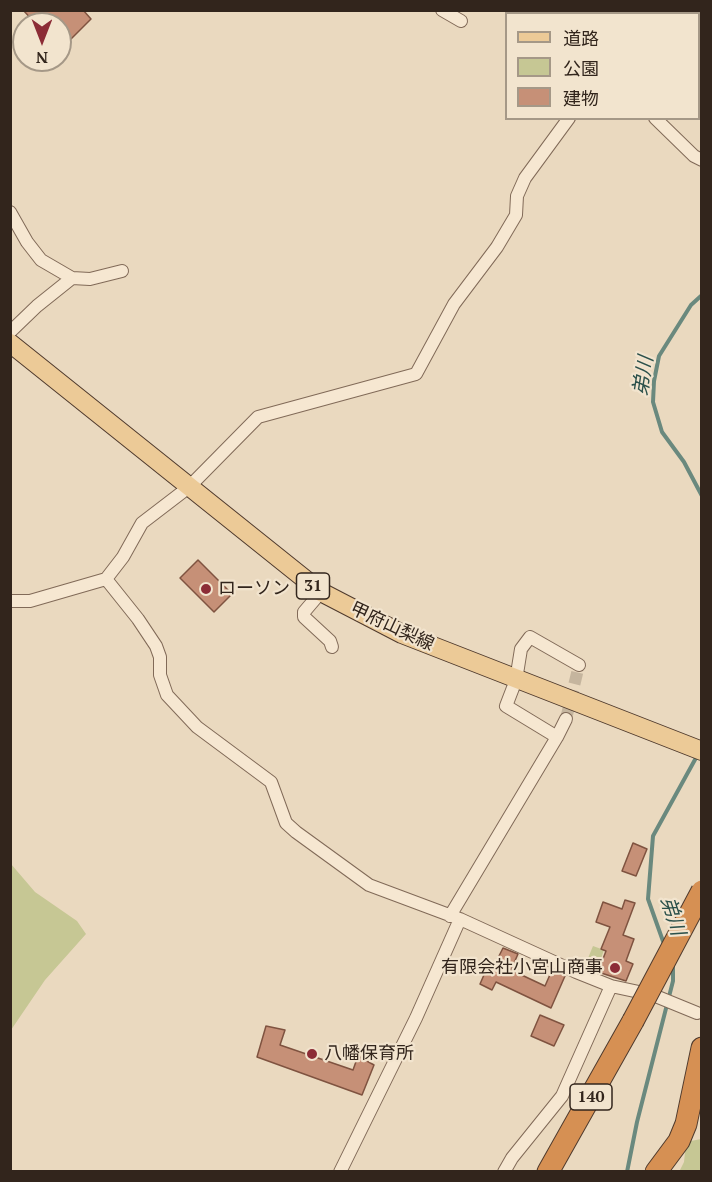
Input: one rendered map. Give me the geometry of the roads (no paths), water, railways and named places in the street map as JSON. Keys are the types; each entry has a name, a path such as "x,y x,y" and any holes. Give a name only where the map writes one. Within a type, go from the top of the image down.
{"highway":[{"name":"140","path":"548,1172 633,1021 702,891"},
{"path":"656,1172 679,1141 686,1124 702,1048"}],"main road":[{"name":"甲府山梨線","path":"10,343 321,592 402,634 702,751"}],"street":[{"path":"442,10 461,21"},
{"path":"10,601 30,601 106,579 123,557 142,523 189,487 258,417 416,374 454,304 497,247 516,215 517,196 525,178 568,120"},
{"path":"657,120 694,156 702,160"},
{"path":"10,213 41,260 72,279 90,279 122,271"},
{"path":"10,332 37,306 72,279"},
{"path":"106,579 156,646 160,657 160,675 167,695 197,727 271,782 286,823 369,885 455,918 576,972 612,986 653,995 697,1013"},
{"path":"321,592 304,612 304,617 330,641 332,647"},
{"path":"557,737 506,706 516,680 521,649 530,637 579,665"},
{"path":"340,1172 417,1018 455,918 566,719"},
{"path":"504,1172 512,1158 562,1096 612,986"}],"waterway":[{"name":"弟川","path":"702,295 691,305 659,356 653,402 662,432 684,462 702,496"},
{"name":"弟川","path":"664,944 648,899 653,836 697,756"},
{"name":"弟川","path":"627,1172 637,1122 673,981 673,965"}],"tunnel":[{"path":"566,719 579,665"}],"place":[{"name":"ローソン","path":"206,589"},
{"name":"有限会社小宮山商事","path":"615,968"},
{"name":"八幡保育所","path":"312,1054"}]}
